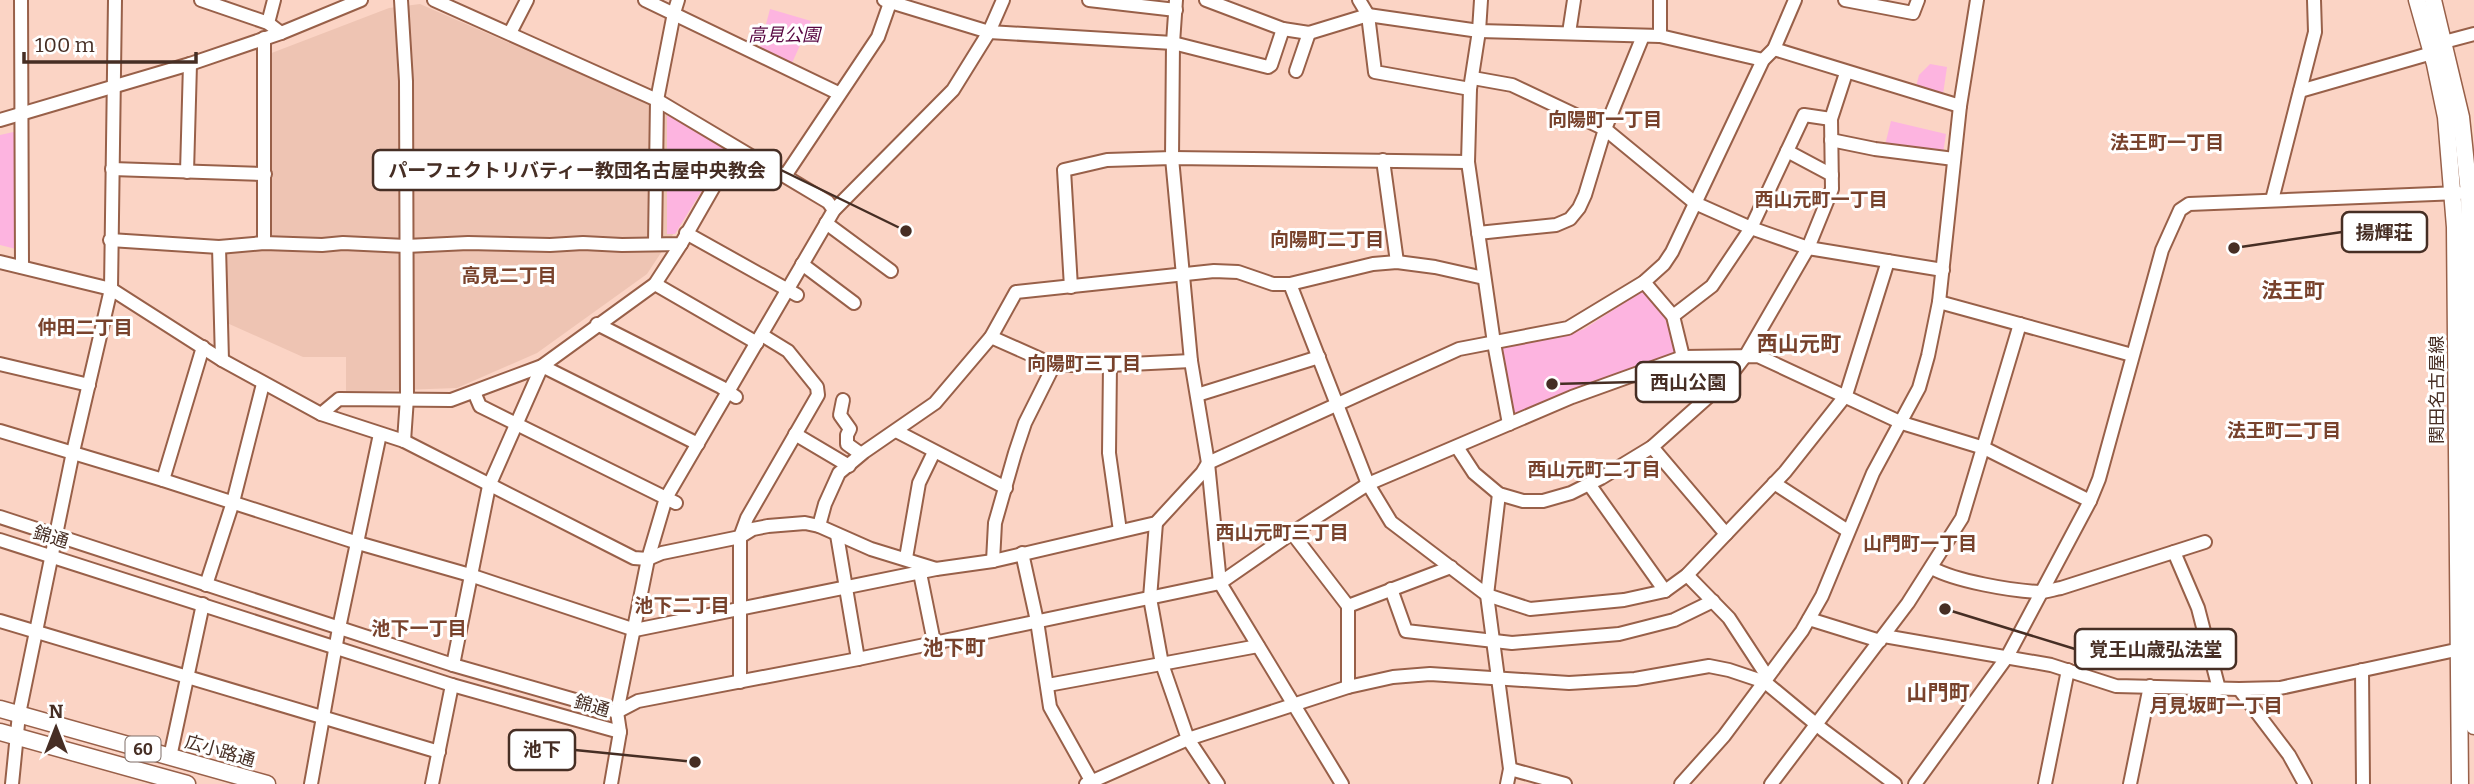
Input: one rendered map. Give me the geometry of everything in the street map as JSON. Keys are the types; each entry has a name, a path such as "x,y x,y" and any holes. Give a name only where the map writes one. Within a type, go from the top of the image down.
{"main road":[{"name":"関田名古屋線","path":"2417,0 2438,48 2461,117 2472,193 2469,647 2460,784"},
{"name":"関田名古屋線","path":"2433,0 2455,227 2474,726"},
{"name":"広小路通","path":"0,709 267,784"},
{"name":"60","path":"0,732 177,783"}],"street":[{"path":"21,0 22,267"},
{"path":"12,784 19,714 73,452 111,289 116,0"},
{"path":"201,0 268,23 281,33"},
{"path":"268,23 274,0"},
{"path":"0,120 190,64 281,33 361,0"},
{"path":"401,0 406,81 407,398 404,441"},
{"path":"434,0 657,100 828,202 834,210"},
{"path":"510,33 527,0"},
{"path":"645,0 838,93"},
{"path":"655,243 657,100 678,0"},
{"path":"611,784 620,732 617,712 648,559 698,444 733,395 759,339 792,292 802,264 834,210 953,89 989,32 1003,0"},
{"path":"1089,0 1176,5 1172,158 1191,361 1208,463 1220,583 1342,784"},
{"path":"1206,0 1283,29 1309,33 1368,15 1479,31 1660,36 1763,60"},
{"path":"1359,0 1368,15 1375,72 1512,85 1605,129 1695,203 1751,228 1808,248 1943,270"},
{"path":"1481,0 1471,83 1468,162 1494,343 1509,424"},
{"path":"1569,33 1574,0"},
{"path":"1660,0 1660,36"},
{"path":"0,431 358,543 470,575 635,630 936,569 993,561 1156,523 1208,463 1459,349 1568,328 1644,282 1664,264 1672,252 1763,60 1774,49 1795,0"},
{"path":"1845,0 1913,13 1918,0"},
{"path":"2273,200 2315,32 2314,0"},
{"path":"785,176 838,93 878,37 889,1 989,32 1173,43 1268,67 1283,29"},
{"path":"1681,784 1724,736 1810,619 1873,473 1902,423 1922,377 1939,302 1974,1"},
{"path":"1296,71 1309,33"},
{"path":"2300,91 2474,34"},
{"path":"1478,233 1556,225 1570,219 1579,208 1605,129 1643,36"},
{"path":"264,38 264,243"},
{"path":"1774,49 1960,106"},
{"path":"187,172 190,64"},
{"path":"1457,447 1474,473 1499,494 1523,501 1543,501 1571,493 1652,447 1726,381 1746,355 1808,248 1832,188 1831,120 1846,73"},
{"path":"1672,316 1712,286 1751,228 1804,115 1831,120"},
{"path":"1831,140 1875,149 1954,159"},
{"path":"321,414 339,399 451,400 542,366 655,284 736,148"},
{"path":"1787,151 1832,175"},
{"path":"1071,287 1064,170 1107,160 1172,158 1468,162"},
{"path":"1383,160 1397,262"},
{"path":"112,169 265,174"},
{"path":"1915,784 2007,657 2090,500 2162,250 2180,210 2189,204 2472,193"},
{"path":"826,223 891,271"},
{"path":"110,240 219,247 264,243 406,246 468,243 622,245 683,239 792,292"},
{"path":"219,247 222,360"},
{"path":"1290,285 1368,484 1391,522 1487,595 1530,609 1624,600 1665,591 1687,575 1774,483 1846,395 1888,261"},
{"path":"0,262 111,289 222,360 321,414 404,441 634,558 648,559 663,552 740,537 753,529 804,523 818,526 871,549 936,569"},
{"path":"818,526 839,473 861,454 935,403 991,337 1016,292 1214,271 1238,272 1273,284 1290,285 1373,264 1397,262 1484,278"},
{"path":"802,264 854,303"},
{"path":"1644,282 1672,316 1683,357"},
{"path":"655,284 759,339 788,351 817,387 818,395 747,518 740,537 740,682"},
{"path":"1939,302 2132,355"},
{"path":"597,324 733,395"},
{"path":"1772,784 1932,568 1962,518 2020,324"},
{"path":"991,337 1054,365 1191,361"},
{"path":"163,480 203,347"},
{"path":"622,688 638,701 858,659 1220,583 1368,484 1572,397 1683,357 1758,356 1902,423 1984,448 2090,500"},
{"path":"1196,395 1319,357"},
{"path":"0,364 89,385"},
{"path":"993,561 995,523 1025,423 1054,365"},
{"path":"1110,365 1109,453 1120,530"},
{"path":"453,665 488,486 542,366"},
{"path":"542,366 698,444"},
{"path":"206,585 233,502 263,384"},
{"path":"474,392 480,406 671,501"},
{"path":"842,400 840,415 850,429 847,444 861,454"},
{"path":"896,431 1006,488"},
{"path":"311,784 339,628 380,434"},
{"path":"794,434 849,466"},
{"path":"1652,447 1726,534"},
{"path":"906,558 919,483 934,452"},
{"path":"1774,483 1848,531"},
{"path":"1589,484 1665,591"},
{"path":"1499,494 1487,595 1510,769 1507,784"},
{"name":"錦通","path":"0,517 453,665 617,712 638,701"},
{"path":"1156,523 1150,598 1162,664 1188,739 1218,784"},
{"path":"1292,533 1348,606 1348,687"},
{"path":"837,535 858,659"},
{"name":"錦通","path":"0,540 452,685 620,732 638,701"},
{"path":"1932,568 1943,574 1980,583 2041,592 2205,542"},
{"path":"2174,552 2198,608 2219,688"},
{"path":"1022,554 1037,621 1049,706 1090,783 1188,739 1348,687 1393,677 1430,674 1569,683 1635,679 1709,666 1765,682 1895,784"},
{"path":"1348,606 1451,567"},
{"path":"920,573 934,642"},
{"path":"1687,575 1736,629 1765,673 1765,682"},
{"path":"1391,589 1406,631 1512,643 1619,634 1674,620 1713,601"},
{"path":"170,757 203,604"},
{"path":"1810,619 1882,638 2007,657 2068,670 2116,686 2280,688 2469,647"},
{"path":"0,621 439,752"},
{"path":"1048,685 1258,646"},
{"path":"2045,784 2068,670"},
{"path":"2362,670 2363,784"},
{"path":"432,784 452,685"},
{"path":"2130,784 2150,686"},
{"path":"2239,689 2288,755 2305,784"},
{"path":"1510,769 1565,784"},
{"path":"1871,784 1879,773"}],"shaded area":[{"path":"420,4 647,103 728,151 647,274 537,353 457,388 346,392 346,357 303,357 227,323 226,254 229,251 269,251 269,54 389,8"}],"green space":[{"name":"高見公園","path":"770,9 811,21 792,63 760,47"},
{"path":"1930,64 1947,67 1943,94 1916,87 1919,75"},
{"path":"667,114 723,148 725,153 675,234 667,234"},
{"path":"1891,121 1946,134 1943,153 1885,145"},
{"path":"18,131 16,249 0,245 0,135"},
{"path":"1641,292 1648,292 1668,317 1678,349 1675,354 1515,416 1511,413 1501,347 1568,335 1584,329"}],"place":[{"name":"パーフェクトリバティー教団名古屋中央教会","path":"906,231"},
{"name":"揚輝荘","path":"2234,248"},
{"name":"西山公園","path":"1552,384"},
{"name":"覚王山歳弘法堂","path":"1945,609"},
{"name":"池下","path":"695,762"}],"district":[{"name":"向陽町一丁目","path":"1605,119"},
{"name":"法王町一丁目","path":"2167,142"},
{"name":"西山元町一丁目","path":"1821,199"},
{"name":"向陽町二丁目","path":"1327,239"},
{"name":"高見二丁目","path":"509,275"},
{"name":"法王町","path":"2293,291"},
{"name":"仲田二丁目","path":"85,327"},
{"name":"西山元町","path":"1799,344"},
{"name":"向陽町三丁目","path":"1084,363"},
{"name":"法王町二丁目","path":"2284,430"},
{"name":"西山元町二丁目","path":"1594,469"},
{"name":"西山元町三丁目","path":"1282,532"},
{"name":"山門町一丁目","path":"1920,543"},
{"name":"池下二丁目","path":"682,605"},
{"name":"池下一丁目","path":"419,628"},
{"name":"池下町","path":"954,648"},
{"name":"山門町","path":"1938,693"},
{"name":"月見坂町一丁目","path":"2216,705"}]}
